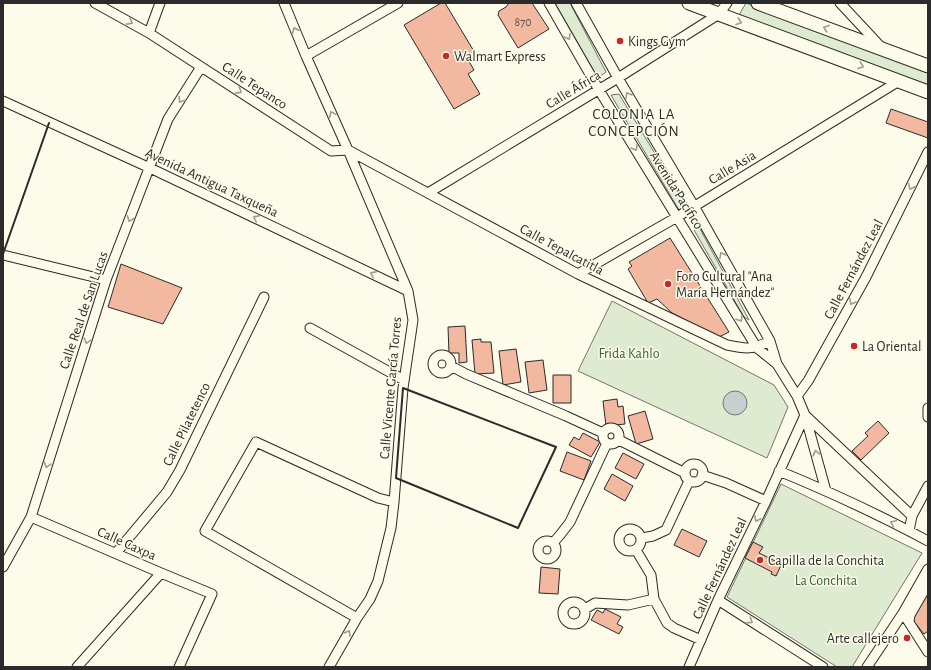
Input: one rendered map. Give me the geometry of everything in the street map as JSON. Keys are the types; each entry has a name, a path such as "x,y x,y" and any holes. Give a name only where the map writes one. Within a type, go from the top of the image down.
{"main road":[{"path":"689,3 928,92"},
{"path":"758,3 928,66"}],"street":[{"name":"Calle Tepanco","path":"95,3 149,33 331,151 348,150"},
{"path":"149,33 160,3"},
{"name":"Calle Vicente García Torres","path":"284,3 408,291 413,320 404,380 391,528 378,581 370,599 357,618 329,667"},
{"path":"306,56 398,3"},
{"name":"Avenida Pacífico","path":"549,3 599,90 757,348 777,364"},
{"name":"Avenida Pacífico","path":"576,3 618,78 694,206 770,341 777,364 797,396 805,415 826,491"},
{"name":"Calle África","path":"428,193 599,90 719,14 727,3"},
{"path":"845,5 884,49"},
{"name":"Calle Real de San Lucas","path":"3,567 31,516 106,280 168,119 202,67"},
{"name":"Calle Asia","path":"578,274 677,217 899,81"},
{"name":"Avenida Antigua Taxqueña","path":"3,102 150,168 408,291"},
{"name":"Calle Tepalcatitla","path":"348,150 578,274 727,345 744,349 757,348"},
{"name":"Calle Fernández Leal","path":"797,396 808,381 866,277 928,152"},
{"path":"3,255 106,280"},
{"name":"Calle Pilatetenco","path":"116,553 167,492 180,470 264,297"},
{"path":"310,328 404,380"},
{"path":"757,348 770,341"},
{"path":"451,366 466,374 603,433"},
{"path":"928,408 928,417"},
{"path":"805,415 912,516"},
{"name":"Calle Fernández Leal","path":"689,667 718,600 766,501 805,415"},
{"path":"603,433 609,428 614,428 618,432 619,440"},
{"path":"603,433 603,439 607,443 612,444 619,440"},
{"path":"619,440 697,482 702,476"},
{"path":"357,618 205,531 256,442 378,498 394,502"},
{"path":"553,543 570,522 607,443"},
{"path":"642,538 653,536 666,530 687,477 687,467 695,464 700,468 702,476"},
{"path":"779,471 826,491 928,541"},
{"path":"702,476 726,483 766,501"},
{"path":"909,531 912,516 928,486"},
{"name":"Calle Caxpa","path":"31,516 212,594 179,667"},
{"path":"627,529 638,532 642,538 641,545 636,550 628,552 622,548 619,541 621,534 627,529"},
{"path":"636,550 651,575 654,599 667,623 674,628 701,640"},
{"path":"867,667 903,613 928,569"},
{"path":"77,667 161,573"},
{"path":"909,621 910,615 928,584"},
{"path":"584,609 595,603 628,605 654,599"},
{"path":"718,600 823,667"},
{"path":"903,613 928,652"}],"green space":[{"path":"555,3 570,3 606,72 598,78"},
{"path":"746,3 928,72 928,85 739,15"},
{"path":"619,94 686,205 679,210 611,95"},
{"path":"699,227 749,320 744,317 694,230"},
{"name":"Frida Kahlo","path":"612,301 774,385 788,407 767,458 578,371"},
{"name":"La Conchita","path":"781,484 922,553 852,667 837,667 727,597"}],"shaded area":[{"path":"735,391 743,395 747,403 743,411 735,415 727,411 723,403 727,395"}],"building":[{"name":"Walmart Express","path":"441,3 445,3 475,53 467,58 474,70 468,74 480,94 454,109 404,25"},
{"path":"509,3 532,3 549,29 518,48 498,15 499,11 506,7"},
{"path":"891,109 928,122 928,138 886,123"},
{"name":"Foro Cultural \"Ana María Hernández\"","path":"670,238 729,332 719,337 672,313 657,299 648,303 628,269 632,266 629,262"},
{"path":"121,264 182,288 163,324 108,307"},
{"path":"465,326 467,362 459,363 459,353 449,353 448,327"},
{"path":"481,339 481,342 491,342 494,373 475,374 472,340"},
{"path":"516,349 521,382 503,385 499,351"},
{"path":"543,360 547,390 529,393 525,362"},
{"path":"553,375 571,375 571,403 553,403"},
{"path":"617,399 618,407 623,406 625,424 606,426 603,401"},
{"path":"645,411 653,439 636,444 628,416"},
{"path":"878,421 889,433 861,460 852,451 868,436 865,433"},
{"path":"583,433 600,442 591,457 569,445 574,437 579,440"},
{"path":"567,452 591,461 584,480 560,471"},
{"path":"623,453 644,464 636,479 615,468"},
{"path":"612,474 633,486 625,501 604,489"},
{"path":"682,529 707,541 699,557 674,545"},
{"name":"Capilla de la Conchita","path":"753,542 763,547 759,553 782,563 776,576 771,574 772,572 745,558"},
{"path":"541,567 560,569 558,594 539,593"},
{"path":"928,592 928,631 924,634 911,618"},
{"path":"605,609 621,617 617,624 623,627 619,634 591,620 597,610 603,613"}],"wall":[{"path":"3,254 49,123"},
{"path":"403,388 556,447 518,528 396,478 403,388"}],"place":[{"name":"Kings Gym","path":"620,41"},
{"name":"Walmart Express","path":"446,56"},
{"name":"Foro Cultural \"Ana María Hernández\"","path":"668,284"},
{"name":"La Oriental","path":"854,346"},
{"name":"Capilla de la Conchita","path":"760,560"},
{"name":"Arte callejero","path":"907,638"}],"district":[{"name":"COLONIA LA CONCEPCIÓN","path":"634,122"}]}
